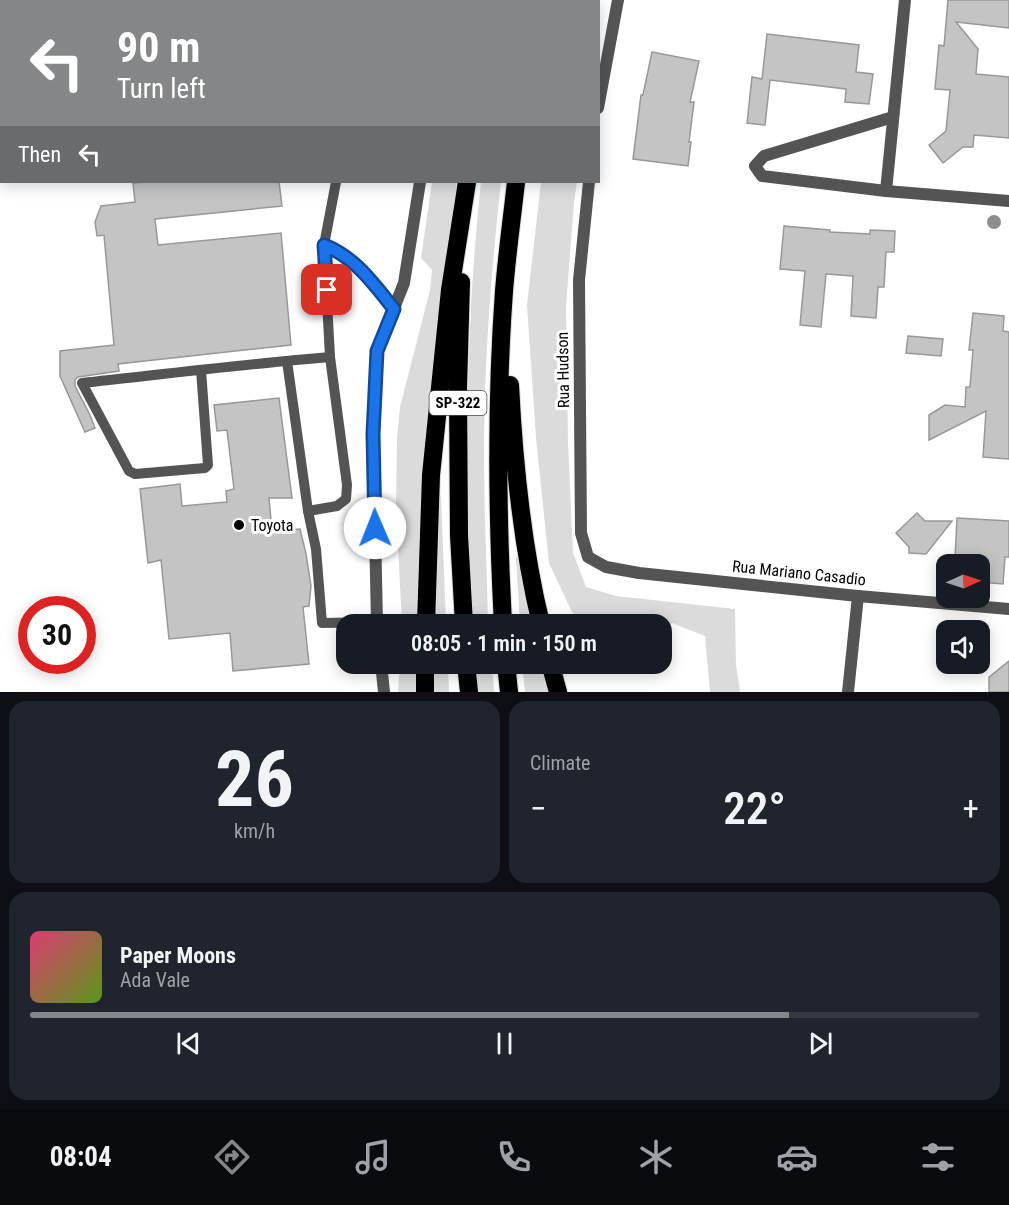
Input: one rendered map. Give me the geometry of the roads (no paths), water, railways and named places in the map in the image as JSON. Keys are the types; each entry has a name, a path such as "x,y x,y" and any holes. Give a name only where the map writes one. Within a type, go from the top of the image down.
{"highway":[{"path":"426,614 430,475 450,290 469,183"},
{"name":"SP-322","path":"463,614 459,535 458,387 462,266 469,183"},
{"name":"SP-322","path":"502,614 499,548 498,414 504,290 516,183"},
{"path":"504,290 514,453 524,539 539,614"},
{"path":"425,674 425,692"},
{"path":"467,674 469,692"},
{"path":"507,674 508,692"},
{"path":"553,674 558,692"}],"street":[{"path":"600,97 618,0"},
{"path":"886,191 905,0"},
{"path":"893,117 764,156 755,166 762,176 886,191 1009,201"},
{"path":"377,614 373,434 377,351 404,283 420,183"},
{"name":"Rua Hudson","path":"588,557 581,533 579,280 589,183"},
{"name":"Rua Mariano Casadio","path":"588,557 606,567 639,573 1009,609"},
{"path":"848,692 858,596"},
{"path":"382,674 384,692"}],"lane":[{"path":"308,511 337,506 346,499 347,484 330,357 324,245 336,183"},
{"path":"324,245 338,251 363,271 394,309"},
{"path":"201,370 208,465 205,468 135,474 129,471 82,382 287,361 330,357"},
{"path":"287,361 308,511 316,549 322,623 336,623"}],"place":[{"name":"Toyota","path":"239,525"}]}
